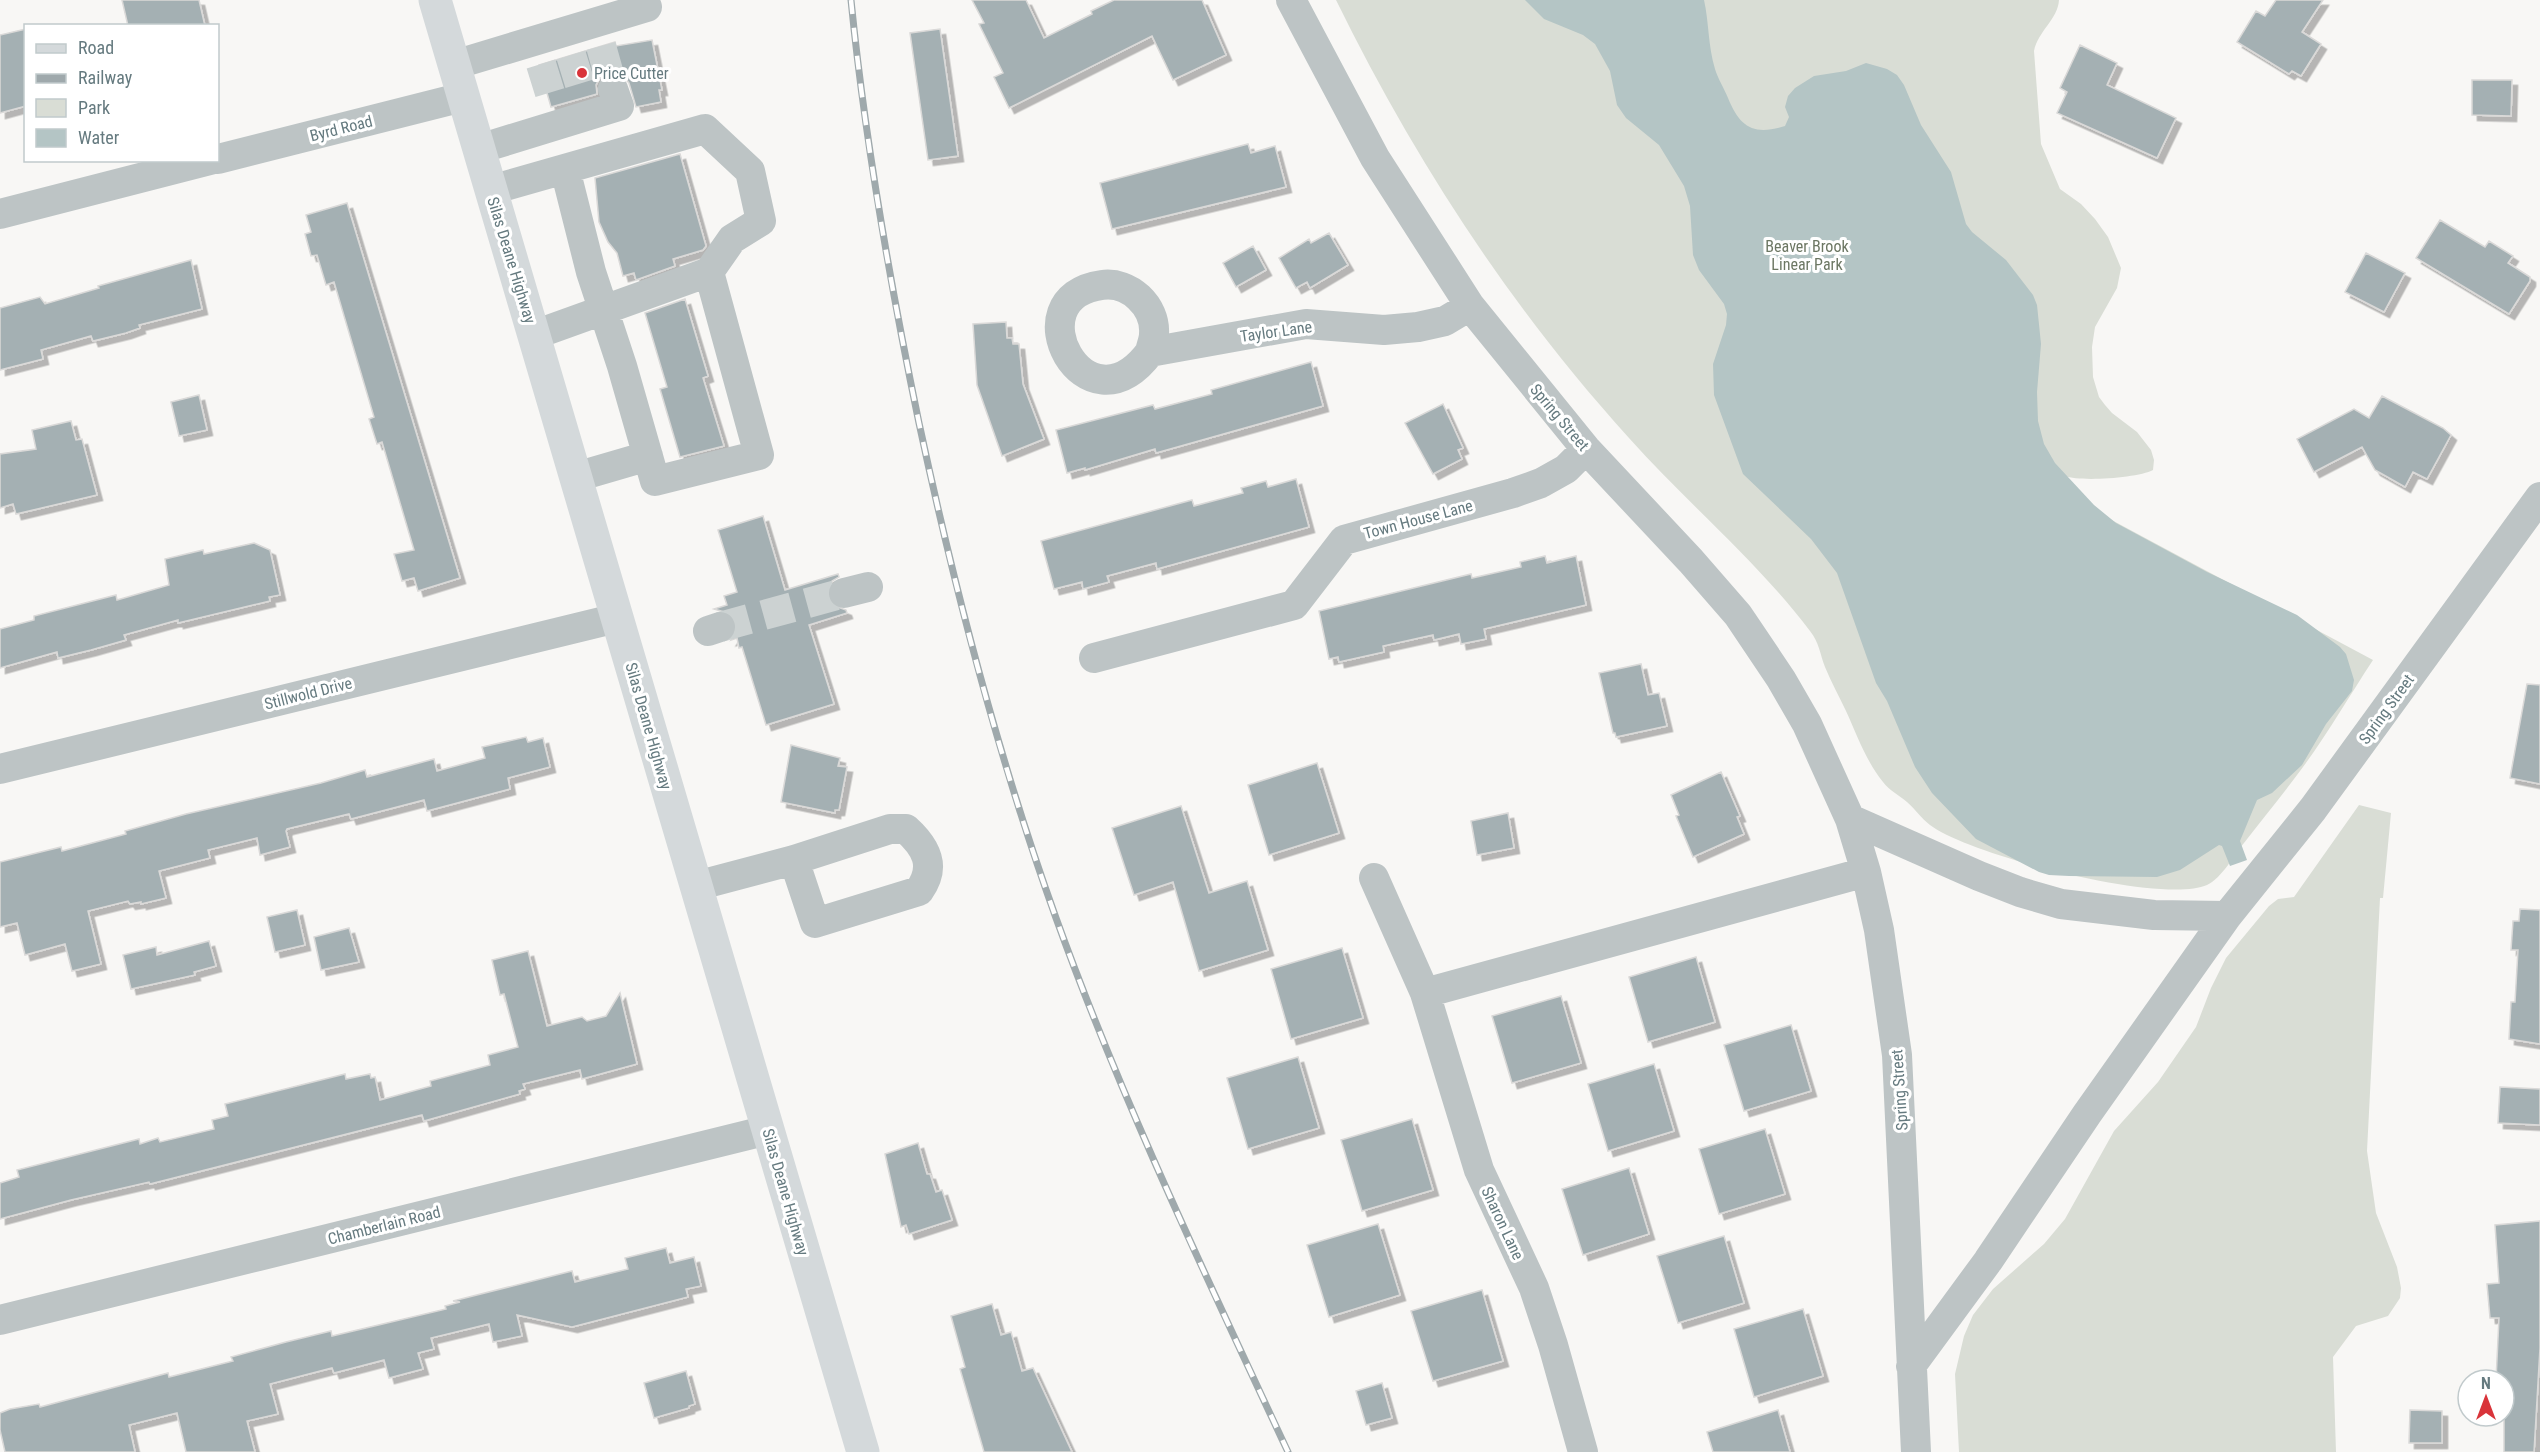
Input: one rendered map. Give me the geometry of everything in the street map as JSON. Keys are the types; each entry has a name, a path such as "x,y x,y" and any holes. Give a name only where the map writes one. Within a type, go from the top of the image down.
{"main road":[{"name":"Silas Deane Highway","path":"435,0 863,1452"}],"street":[{"name":"Spring Street","path":"1291,0 1376,158 1470,306 1586,449 1691,561 1738,615 1781,679 1807,724 1850,819 1866,872 1890,992 1897,1055 1916,1452"},
{"path":"454,65 538,52 568,44 598,34 647,7"},
{"path":"479,150 557,116 586,107 619,106 613,89"},
{"name":"Byrd Road","path":"219,159 464,97"},
{"path":"491,190 705,129 750,171 761,221 732,239 709,272 534,335"},
{"path":"0,213 202,162"},
{"path":"566,169 591,272 605,311 655,481 759,455 709,272"},
{"name":"Taylor Lane","path":"1150,352 1306,324 1384,330 1418,327 1445,321 1470,306"},
{"name":"Town House Lane","path":"1094,658 1294,605 1344,540 1513,493 1541,483 1566,469 1586,449"},
{"path":"576,477 648,456"},
{"name":"Spring Street","path":"1911,1366 1989,1261 2087,1114 2227,916 2313,809 2540,497"},
{"name":"Stillwold Drive","path":"0,769 617,618"},
{"path":"1850,819 1989,880 2061,904 2154,915 2227,916"},
{"path":"696,885 794,860"},
{"path":"1425,993 1866,872"},
{"name":"Sharon Lane","path":"1374,878 1425,993 1479,1170 1534,1288 1553,1345 1583,1452"},
{"name":"Chamberlain Road","path":"0,1320 768,1130"}],"green space":[{"name":"Beaver Brook Linear Park","path":"1336,0 2059,0 2058,7 2039,37 2034,51 2041,144 2060,189 2081,204 2095,219 2108,237 2121,268 2117,288 2095,327 2092,347 2093,377 2099,397 2112,413 2137,432 2151,450 2154,460 2153,470 2135,475 2095,479 2065,476 2065,495 2373,660 2312,754 2218,877 2207,885 2184,889 2110,883 2066,874 1983,850 1951,837 1930,825 1886,785 1862,748 1827,673 1813,635 1768,581 1629,438 1544,337 1467,230 1432,174 1366,59"},
{"path":"2359,805 2391,813 2383,898 2380,898 2367,1151 2376,1213 2397,1267 2401,1288 2400,1298 2388,1316 2356,1326 2333,1357 2336,1452 1959,1452 1955,1374 1964,1336 1973,1315 1993,1289 2044,1244 2065,1219 2114,1131 2158,1082 2196,1027 2226,958 2269,906 2278,899 2294,897"}],"water":[{"name":"Beaver Brook Linear Park","path":"1525,0 1704,0 1716,73 1737,116 1749,127 1756,129 1774,129 1785,126 1789,117 1785,107 1788,96 1795,88 1814,76 1846,71 1866,63 1887,69 1897,75 1904,85 1921,125 1951,172 1966,224 1972,232 2006,260 2033,295 2037,305 2041,344 2037,392 2038,421 2044,444 2055,463 2094,505 2116,523 2207,572 2297,615 2346,654 2354,680 2352,691 2326,724 2302,765 2272,793 2257,800 2240,841 2247,860 2230,866 2222,846 2219,845 2180,870 2157,877 2049,875 1976,839 1932,793 1915,767 1887,701 1876,683 1837,573 1811,539 1743,474 1714,395 1713,364 1726,325 1727,314 1724,304 1699,270 1693,255 1690,206 1684,186 1659,145 1626,118 1617,105 1610,71 1595,44 1583,35 1544,19"}],"building":[{"path":"122,0 199,0 205,24 128,24"},
{"path":"972,0 1026,0 1044,38 1092,14 1091,11 1114,0 1202,0 1226,55 1173,80 1152,36 1009,108 994,77 1003,73 979,24 984,23"},
{"path":"2276,0 2323,0 2302,32 2321,44 2301,76 2292,71 2289,74 2237,42 2256,11 2265,16"},
{"path":"24,29 24,107 0,113 0,35"},
{"path":"940,29 958,156 928,160 910,33"},
{"path":"652,40 662,90 659,90 661,102 636,107 629,83 624,76 616,72 600,77 596,85 597,94 551,107 539,65 615,42 616,46"},
{"path":"2080,45 2117,63 2107,85 2176,118 2157,158 2057,113 2067,92 2060,88"},
{"path":"2472,80 2512,80 2511,116 2472,115"},
{"path":"1248,144 1251,153 1275,146 1286,187 1112,229 1100,183"},
{"path":"680,154 706,246 703,250 673,259 675,266 636,280 634,273 623,276 617,253 608,242 599,222 595,178"},
{"path":"347,203 460,578 418,591 414,578 402,581 394,554 414,550 382,442 377,444 369,419 374,417 334,282 326,285 317,255 311,256 305,234 311,232 306,215"},
{"path":"2440,220 2485,247 2489,241 2513,256 2508,263 2530,277 2530,281 2509,314 2416,258"},
{"path":"1329,233 1348,265 1310,288 1307,282 1296,288 1279,258 1309,239 1311,243"},
{"path":"1253,246 1266,270 1236,287 1223,263"},
{"path":"2366,253 2405,273 2384,312 2345,292"},
{"path":"191,260 202,309 139,325 140,328 126,333 93,341 91,336 41,350 43,359 0,370 0,308 40,297 45,304 99,288 98,286"},
{"path":"685,299 708,376 703,378 724,446 680,457 660,389 667,387 645,313"},
{"path":"1006,322 1007,338 1012,338 1013,344 1019,344 1023,384 1044,439 1002,456 977,385 973,324"},
{"path":"1311,362 1323,406 1156,453 1155,449 1085,470 1085,468 1067,473 1056,430 1153,405 1155,409 1212,394 1211,390"},
{"path":"199,395 207,430 179,436 171,402"},
{"path":"2382,396 2443,428 2451,435 2427,479 2413,472 2405,487 2375,470 2362,447 2314,472 2297,439 2354,409 2369,418"},
{"path":"1443,404 1463,448 1458,450 1462,459 1433,474 1405,423"},
{"path":"71,421 76,440 82,439 97,495 16,514 13,504 0,508 0,454 36,449 32,430"},
{"path":"1296,479 1309,527 1157,569 1156,563 1107,576 1109,582 1083,589 1082,582 1054,589 1041,541 1192,500 1194,506 1243,493 1241,488 1266,481 1268,487"},
{"path":"763,516 785,590 838,574 839,577 832,581 828,588 827,597 832,605 846,610 847,613 809,625 834,704 766,725 742,647 739,648 737,638 731,640 737,631 736,621 731,614 714,609 727,605 724,596 737,592 718,530"},
{"path":"254,543 270,550 280,595 269,597 270,601 178,623 178,620 124,635 126,640 91,650 58,658 57,652 0,668 0,629 34,620 34,616 116,595 117,600 169,585 165,559 203,550 204,554"},
{"path":"1545,556 1547,563 1576,556 1586,605 1484,629 1486,639 1461,644 1459,634 1434,640 1433,635 1383,646 1384,652 1339,662 1338,657 1329,659 1319,611 1471,574 1472,578 1521,567 1520,562"},
{"path":"1641,664 1648,695 1659,693 1667,726 1616,737 1613,733 1599,673"},
{"path":"2527,684 2540,685 2540,784 2510,778"},
{"path":"526,737 528,742 543,738 550,767 508,778 510,789 427,811 424,800 351,819 349,814 287,829 290,847 260,855 257,838 208,850 210,858 159,871 166,898 141,904 141,902 130,904 128,901 88,911 101,964 72,971 65,944 25,955 17,923 0,927 0,862 61,847 62,851 126,834 125,831 186,814 321,783 365,770 367,777 434,759 437,771 485,758 482,747"},
{"path":"791,745 840,758 838,766 847,767 839,810 835,810 835,813 781,802"},
{"path":"1317,763 1339,833 1269,855 1248,785"},
{"path":"1721,772 1740,816 1737,817 1744,834 1693,857 1676,816 1679,815 1671,795"},
{"path":"1181,806 1209,893 1247,881 1268,950 1199,971 1173,882 1134,895 1112,828"},
{"path":"1508,813 1514,848 1477,855 1471,821"},
{"path":"2520,909 2540,910 2540,1044 2509,1039 2511,1002 2515,1002 2518,950 2511,950 2513,921 2519,921"},
{"path":"297,910 305,945 275,952 267,917"},
{"path":"349,928 359,962 321,970 314,937"},
{"path":"209,941 216,966 194,972 195,975 131,989 123,955 156,947 157,955"},
{"path":"1342,948 1363,1018 1291,1039 1271,969"},
{"path":"528,951 547,1026 582,1017 587,1021 606,1016 620,993 637,1064 582,1079 580,1070 523,1084 525,1089 519,1091 520,1094 424,1121 422,1115 150,1184 149,1182 71,1200 0,1219 0,1183 19,1177 17,1170 139,1139 140,1144 158,1138 160,1142 214,1129 212,1120 228,1116 225,1104 345,1074 346,1079 370,1074 371,1078 375,1077 380,1100 431,1086 430,1081 490,1065 488,1055 518,1047 504,994 500,995 492,960"},
{"path":"1696,957 1715,1022 1648,1042 1629,977"},
{"path":"1561,996 1581,1063 1512,1083 1492,1016"},
{"path":"1791,1025 1811,1091 1744,1111 1724,1045"},
{"path":"1298,1057 1319,1128 1248,1149 1227,1078"},
{"path":"1654,1064 1674,1131 1608,1151 1588,1084"},
{"path":"2500,1087 2540,1089 2540,1125 2498,1123"},
{"path":"1412,1119 1433,1190 1362,1211 1341,1140"},
{"path":"1765,1129 1785,1194 1719,1214 1699,1149"},
{"path":"918,1143 927,1174 930,1174 936,1192 942,1190 952,1220 909,1234 906,1225 901,1227 885,1154"},
{"path":"1629,1168 1649,1234 1583,1255 1562,1189"},
{"path":"2540,1221 2540,1348 2534,1452 2504,1452 2504,1428 2516,1428 2516,1368 2497,1368 2499,1318 2490,1318 2487,1284 2499,1283 2495,1225"},
{"path":"1378,1224 1400,1295 1329,1317 1307,1245"},
{"path":"1724,1236 1744,1303 1678,1323 1657,1256"},
{"path":"666,1248 670,1263 694,1257 701,1286 686,1289 688,1297 572,1327 517,1315 522,1336 493,1342 489,1324 431,1338 434,1349 418,1353 423,1369 389,1378 384,1360 334,1373 332,1368 270,1384 278,1414 247,1421 255,1452 186,1452 177,1413 129,1425 135,1452 5,1452 0,1430 0,1413 10,1409 39,1404 40,1407 168,1373 169,1377 233,1361 231,1357 331,1331 332,1336 446,1309 445,1306 460,1302 453,1301 572,1271 575,1282 628,1269 625,1258"},
{"path":"1482,1290 1503,1361 1433,1381 1411,1311"},
{"path":"992,1304 1001,1335 1011,1332 1022,1371 1033,1368 1072,1452 984,1452 960,1369 965,1367 951,1316"},
{"path":"1803,1309 1823,1376 1754,1397 1734,1329"},
{"path":"686,1371 695,1404 689,1408 654,1418 644,1383"},
{"path":"1382,1383 1392,1418 1366,1425 1356,1391"},
{"path":"1778,1410 1790,1452 1713,1452 1707,1432"},
{"path":"2410,1410 2442,1411 2442,1443 2409,1443"}],"tunnel":[{"path":"601,46 613,89"},
{"path":"571,55 584,97"},
{"path":"541,64 554,106"},
{"path":"720,627 844,593"}],"railway":[{"path":"851,0 871,159 908,370 947,549 979,673 1015,796 1056,918 1109,1054 1166,1188 1288,1452"}],"place":[{"name":"Price Cutter","path":"582,73"}]}
